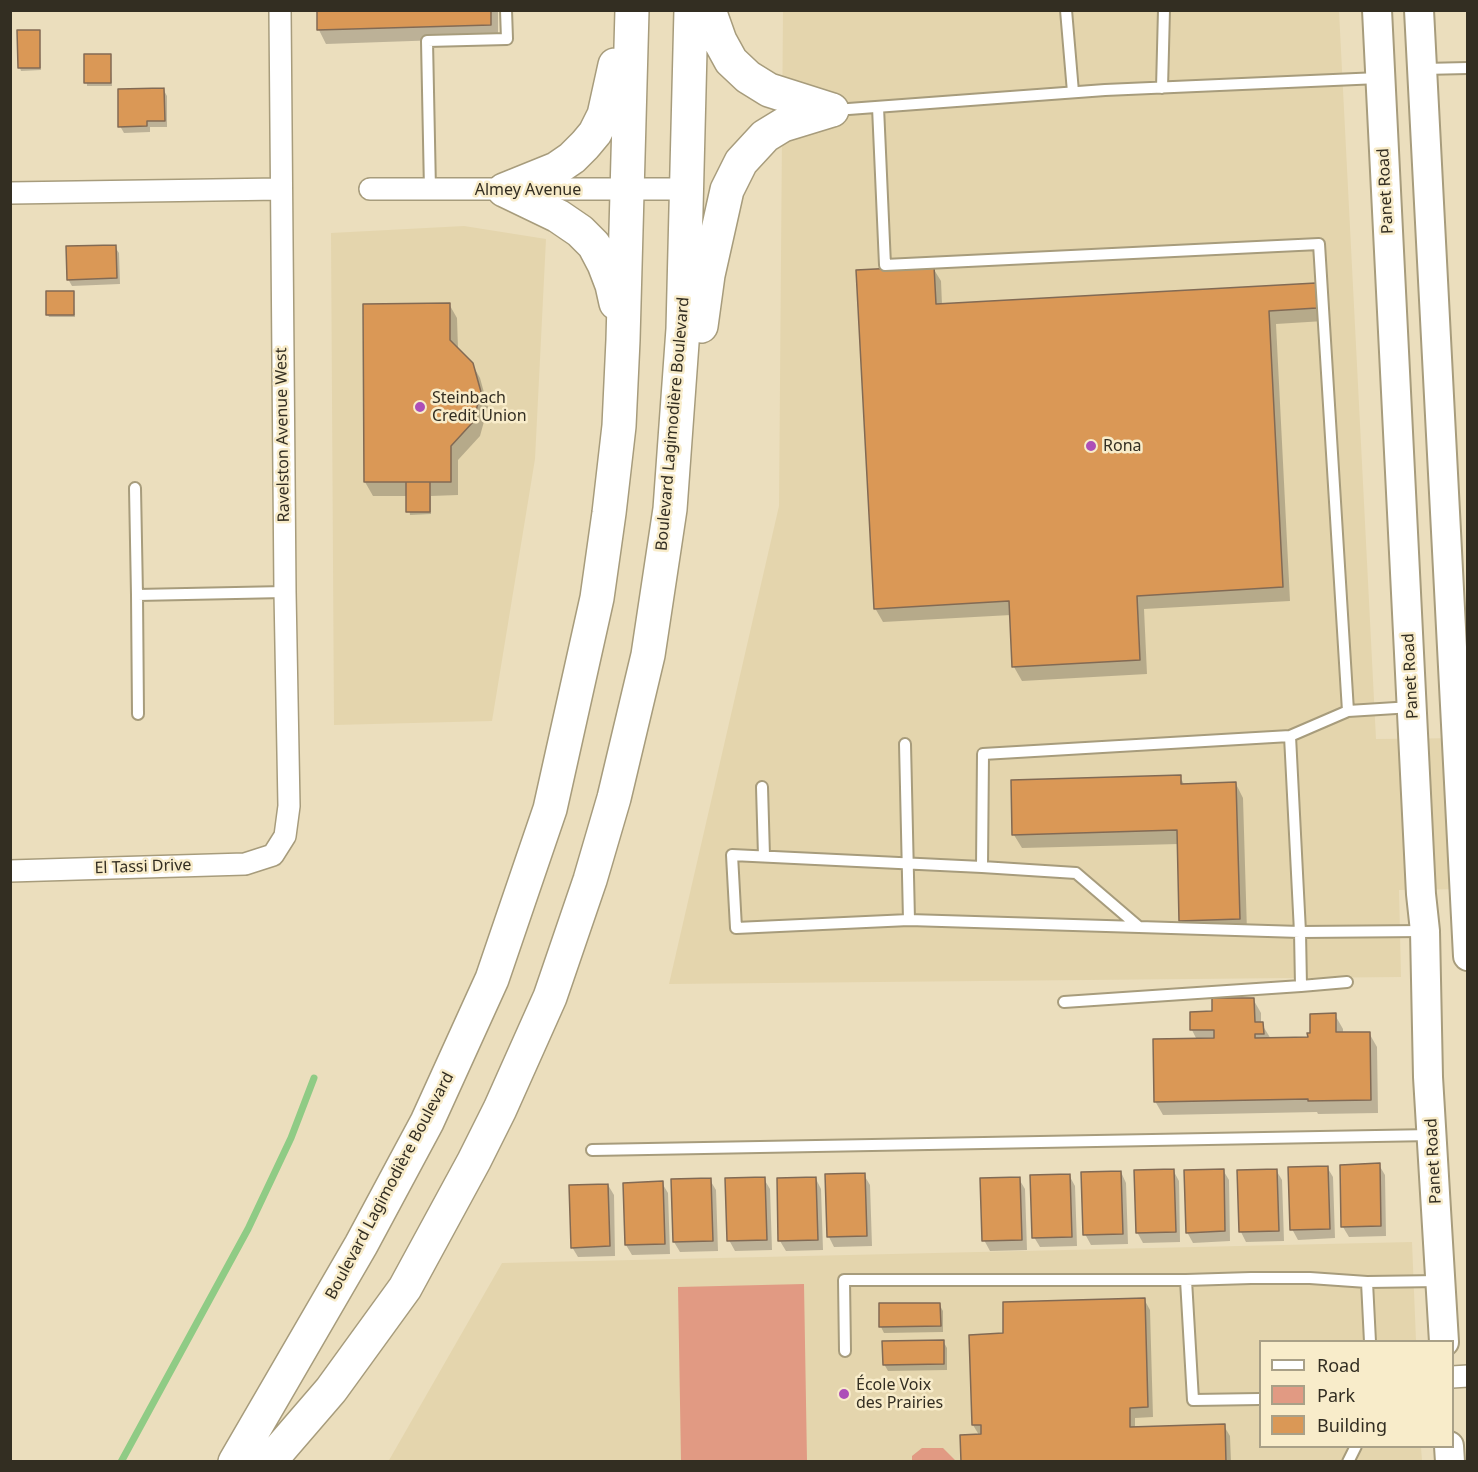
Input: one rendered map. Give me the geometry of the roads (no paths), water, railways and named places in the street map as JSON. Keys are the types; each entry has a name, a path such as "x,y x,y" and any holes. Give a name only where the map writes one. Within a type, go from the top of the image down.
{"main road":[{"path":"504,190 556,169 572,158 595,133 610,95 625,10"},
{"name":"Boulevard Lagimodière Boulevard","path":"235,1461 361,1245 427,1122 492,979 550,809 597,598 619,426 632,10"},
{"name":"Boulevard Lagimodière Boulevard","path":"268,1461 331,1390 405,1288 479,1151 550,997 590,880 614,798 648,655 670,509 683,329 691,10"},
{"path":"709,10 731,61 748,77 769,90 832,110"},
{"path":"679,386 703,320 708,275 727,190 741,162 765,136 783,125 832,110"},
{"path":"504,190 558,216 580,231 594,245 612,285 623,340"}],"street":[{"name":"Ravelston Avenue West","path":"273,855 285,836 289,806 280,189 280,10"},
{"name":"Panet Road","path":"1377,10 1421,894 1425,931 1428,1077 1444,1340"},
{"path":"1419,10 1461,705 1467,956"},
{"path":"10,193 280,189"},
{"name":"Almey Avenue","path":"370,189 687,189"},
{"path":"1413,707 1461,705"},
{"name":"El Tassi Drive","path":"10,871 246,864 273,855"}],"lane":[{"path":"430,190 427,41 507,39 506,10"},
{"path":"1066,10 1073,92"},
{"path":"1162,88 1164,10"},
{"path":"1422,69 1467,68"},
{"path":"832,110 1073,92 1381,78"},
{"path":"878,107 885,265 1319,244 1348,711"},
{"path":"135,488 138,714"},
{"path":"137,595 285,592"},
{"path":"982,867 983,754 1290,736 1348,711 1413,707"},
{"path":"1290,736 1301,986"},
{"path":"904,744 909,921"},
{"path":"762,787 764,856"},
{"path":"1139,927 1076,873 732,855 736,928 909,921 1300,932 1425,931"},
{"path":"1064,1002 1347,982"},
{"path":"592,1150 1432,1135"},
{"path":"844,1351 844,1280 1310,1278 1366,1282 1440,1281"},
{"path":"1186,1280 1193,1400 1259,1399"},
{"path":"1366,1282 1370,1340"}],"waterway":[{"path":"121,1462 248,1229 291,1138 314,1078"}],"place":[{"name":"Steinbach Credit Union","path":"420,407"},
{"name":"Rona","path":"1091,446"},
{"name":"École Voix des Prairies","path":"844,1394"}]}
